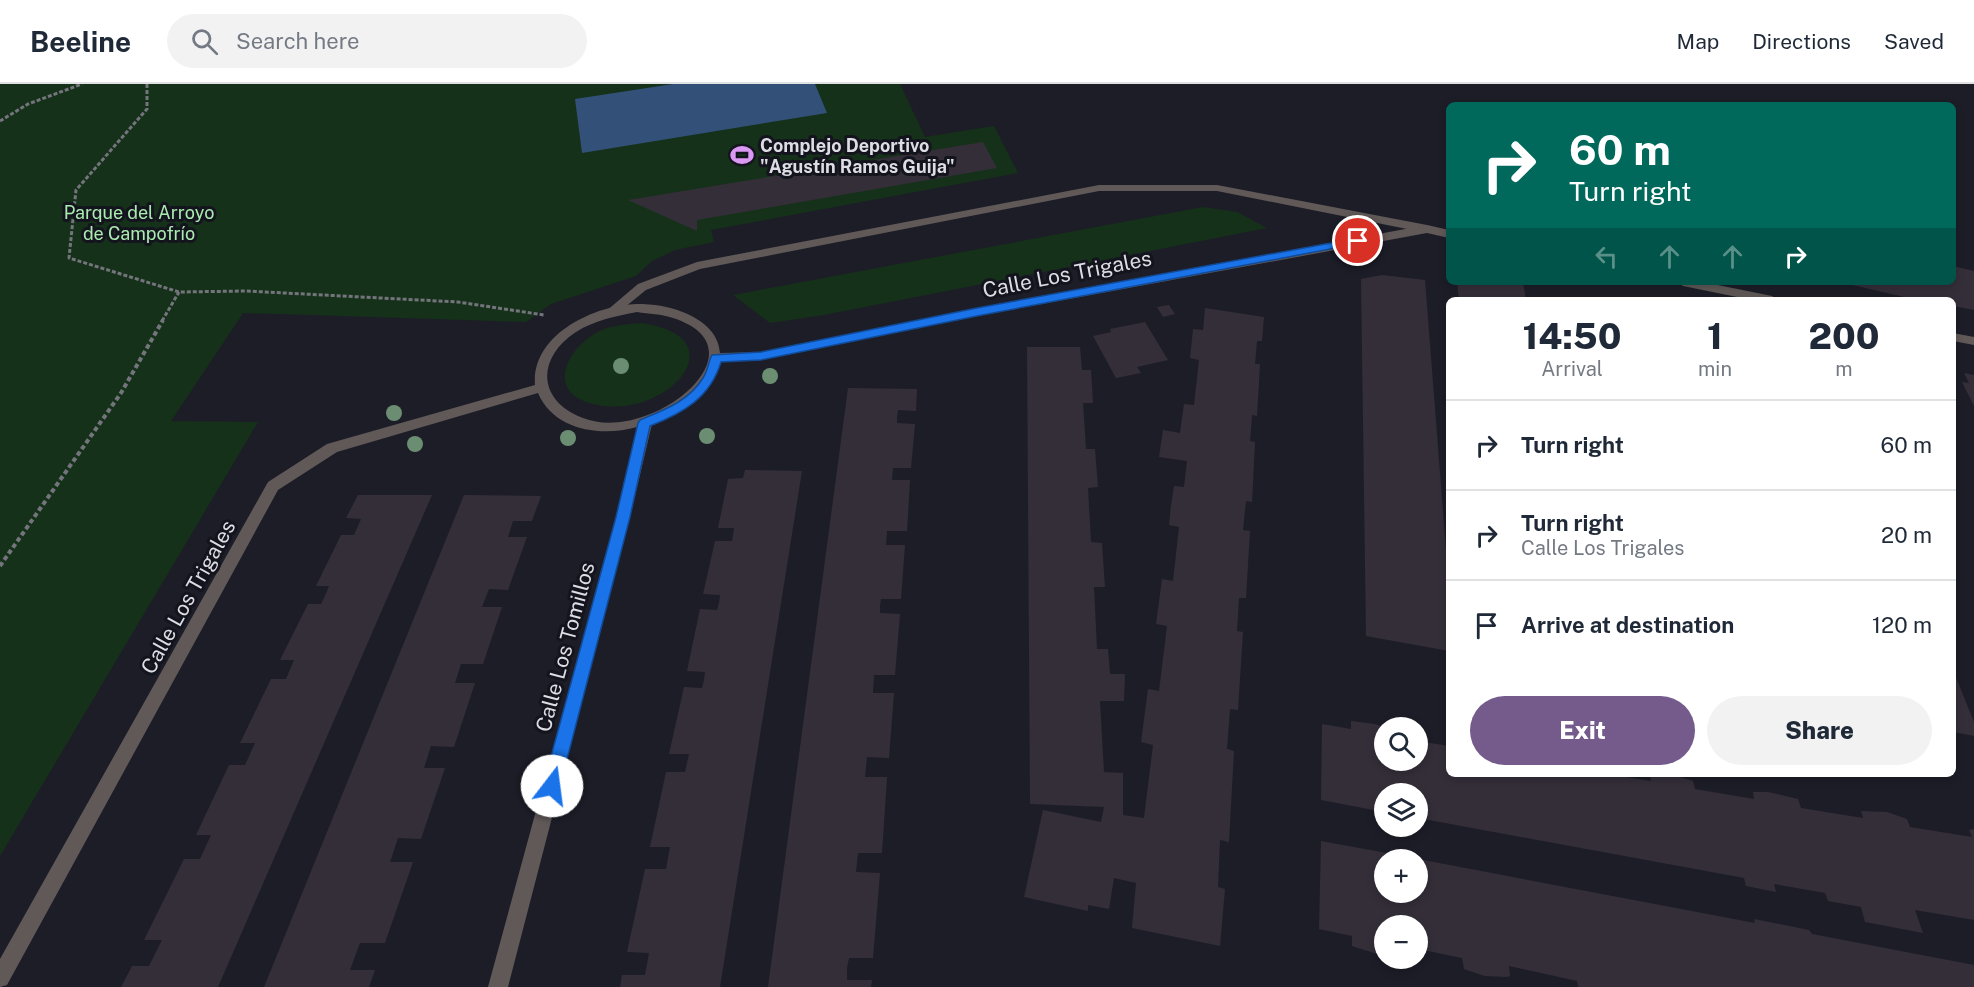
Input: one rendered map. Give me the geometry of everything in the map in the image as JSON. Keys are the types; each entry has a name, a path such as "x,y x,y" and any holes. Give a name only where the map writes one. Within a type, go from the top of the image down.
{"street":[{"path":"611,312 642,286 697,266 1099,188 1217,188 1446,233"},
{"name":"Calle Los Trigales","path":"716,358 761,356 977,312 1427,229"},
{"path":"1698,285 1757,297"},
{"path":"637,308 663,309 685,315 703,326 714,341 716,358 710,378 695,396 673,412 645,423 616,427 588,425 565,417 549,404 540,388 541,369 549,351 565,334 586,321 611,312 637,308"},
{"path":"1956,338 1974,341"},
{"name":"Calle Los Trigales","path":"0,978 273,486 332,448 540,388"},
{"name":"Calle Los Tomillos","path":"498,987 623,517 645,423"}],"path":[{"path":"0,121 28,104 82,84"},
{"path":"147,84 147,109 76,190 69,258 179,292 246,291 458,302 586,321"},
{"path":"0,566 122,393 179,292"}],"green space":[{"name":"Parque del Arroyo de Campofrío","path":"0,84 900,84 925,137 994,126 1018,173 711,230 714,242 675,250 652,261 636,276 551,304 526,322 243,313 171,421 258,422 0,856"},
{"path":"1203,207 1237,212 1267,228 824,315 770,323 733,295"},
{"path":"642,323 672,332 687,345 689,361 681,377 665,391 643,402 617,406 589,403 575,396 567,388 565,377 567,366 580,345 602,330"}],"water":[{"path":"673,84 815,84 827,113 582,153 575,99"}],"building":[{"path":"983,142 997,168 697,220 697,231 628,200"},
{"path":"1956,267 1974,271 1974,310 1956,307 1956,297 1904,297 1853,285 1956,285"},
{"path":"1382,275 1425,280 1446,550 1446,650 1366,636 1361,279"},
{"path":"1457,285 1524,285 1526,297 1459,297"},
{"path":"1169,305 1175,314 1163,317 1157,307"},
{"path":"1205,308 1264,317 1262,341 1257,341 1255,364 1260,364 1257,416 1252,415 1250,441 1255,442 1252,502 1246,501 1243,530 1250,531 1246,598 1239,598 1237,631 1243,632 1238,710 1230,709 1227,749 1234,751 1229,842 1220,840 1218,887 1225,889 1220,946 1132,928 1136,883 1114,878 1109,909 1088,905 1088,911 1024,897 1043,810 1101,822 1104,807 1030,804 1027,347 1080,347 1082,370 1091,370 1093,403 1083,403 1086,449 1095,449 1098,487 1088,488 1091,542 1102,543 1105,587 1094,587 1097,649 1108,649 1110,674 1125,674 1124,701 1100,701 1104,772 1123,773 1123,815 1144,818 1153,745 1141,742 1148,689 1159,691 1167,626 1156,624 1162,579 1173,581 1179,527 1169,525 1171,505 1174,486 1184,487 1187,461 1159,457 1163,430 1180,433 1184,404 1194,405 1199,360 1190,358 1193,329 1203,330"},
{"path":"1145,322 1168,360 1137,367 1141,373 1116,378 1093,336 1111,332 1110,329"},
{"path":"1964,373 1974,375 1974,406 1962,382 1969,383"},
{"path":"848,388 917,389 916,411 898,410 897,417 897,423 915,424 911,468 893,468 892,480 910,480 907,531 887,531 886,545 905,545 901,599 881,599 880,606 880,613 900,614 895,675 874,675 873,693 894,693 889,758 867,757 865,777 887,777 882,853 858,853 856,872 880,873 873,958 849,958 847,968 847,980 872,980 871,987 768,987"},
{"path":"745,470 802,471 720,987 620,987 622,975 645,975 649,953 627,952 645,869 666,869 670,847 650,847 666,772 685,772 689,754 669,754 684,687 702,688 705,672 687,671 700,609 717,610 719,603 720,595 703,594 715,541 732,541 734,528 718,528 728,479 743,478"},
{"path":"358,495 432,495 218,987 121,987 132,966 149,966 162,940 144,940 184,859 200,859 211,835 196,835 229,765 245,765 255,743 240,743 271,679 286,679 294,660 280,660 308,604 321,604 325,596 329,586 316,586 341,535 354,535 361,519 346,518"},
{"path":"464,495 541,496 532,521 513,521 508,537 527,537 508,590 489,589 482,607 502,607 483,664 461,664 455,683 475,683 454,747 431,746 424,768 445,768 421,839 398,838 390,862 413,862 385,943 360,943 350,970 375,970 369,987 264,987"},
{"path":"1956,677 1974,722 1974,736 1956,733"},
{"path":"1351,721 1374,724 1374,771 1428,771 1428,743 1446,746 1446,777 1627,777 1651,781 1650,777 1680,777 1693,781 1695,789 1754,799 1753,792 1768,792 1798,799 1801,808 1863,818 1861,811 1887,812 1907,819 1910,827 1972,837 1969,830 1974,829 1974,920 1915,910 1923,933 1865,922 1861,907 1828,901 1825,893 1774,884 1776,892 1746,886 1744,878 1428,820 1428,783 1374,783 1374,810 1321,800 1322,724 1351,729"},
{"path":"1321,841 1374,851 1374,903 1428,903 1428,861 1755,923 1754,919 1809,930 1812,934 1974,965 1974,987 1578,987 1577,981 1509,966 1510,976 1507,977 1485,976 1464,969 1462,958 1428,951 1428,915 1374,915 1374,953 1352,946 1352,936 1319,929"}],"place":[{"name":"Complejo Deportivo \"Agustín Ramos Guija\"","path":"742,155"}],"route":[{"path":"552,786 623,517 645,423 673,412 695,396 710,378 716,358 761,356 977,312 1358,241"}]}
